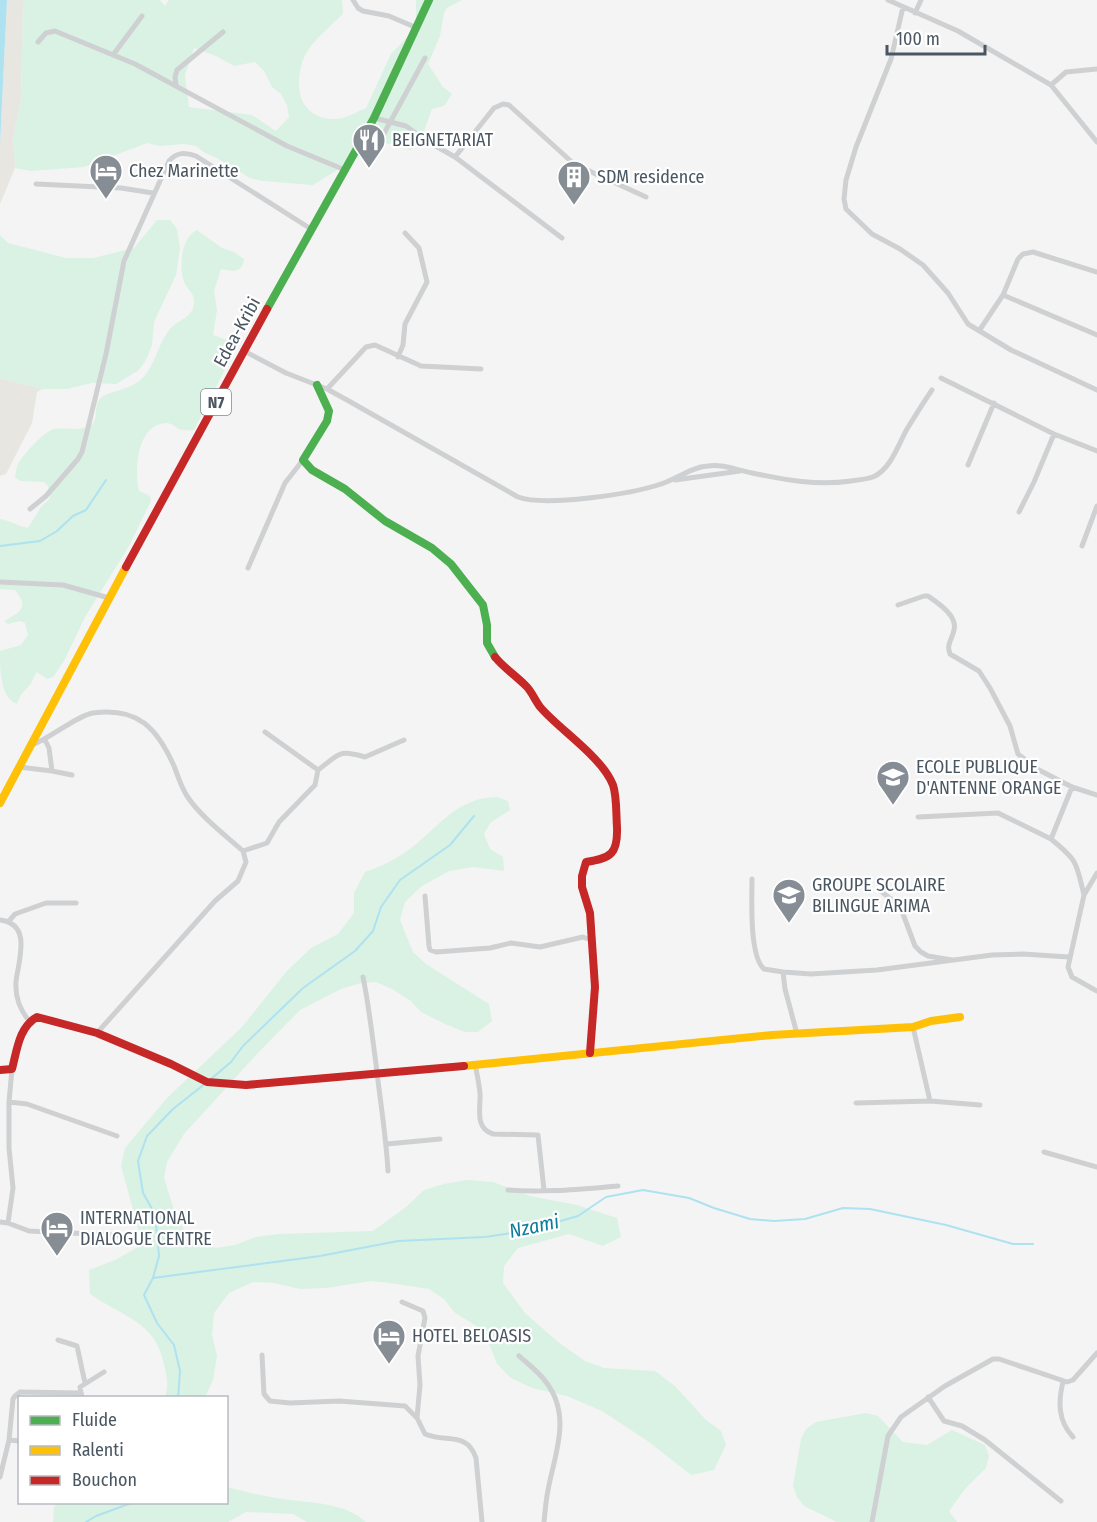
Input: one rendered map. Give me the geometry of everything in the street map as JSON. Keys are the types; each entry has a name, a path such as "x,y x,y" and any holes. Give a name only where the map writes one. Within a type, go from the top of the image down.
{"main road":[{"name":"Edea-Kribi","path":"0,803 109,598 374,118 429,0"},
{"path":"317,385 329,411 327,421 303,460 312,470 345,489 385,521 432,548 452,564 483,605 487,625 487,643 492,654 506,670 527,686 540,707 586,750 613,786 616,813 614,849 610,856 590,860 583,866 582,887 590,913 595,987 590,1053"},
{"path":"0,1070 12,1069 21,1036 29,1021 37,1017 97,1033 207,1082 246,1085 378,1075 797,1034 913,1027 931,1021 960,1017"}],"street":[{"path":"353,0 363,11 389,16 417,28"},
{"path":"888,0 958,32 1051,85 1097,142"},
{"path":"915,13 921,0"},
{"path":"903,8 891,59 856,147 846,180 844,199 846,209 872,234 900,249 922,265 948,293 968,324 1011,350 1097,390"},
{"path":"113,55 141,16"},
{"path":"38,42 46,33 55,31 113,55 176,85 287,146 345,170"},
{"path":"176,85 177,70 223,32"},
{"path":"381,139 425,58"},
{"path":"1051,85 1066,72 1097,69"},
{"path":"455,157 494,108 503,104 508,105 574,164 646,197"},
{"path":"374,118 406,126 455,157 562,238"},
{"path":"30,509 46,496 82,452 106,354 120,275 153,193 169,161 180,153 196,156 311,229"},
{"path":"36,184 121,188 153,193"},
{"path":"398,357 403,345 405,324 427,282 419,248 405,233"},
{"path":"979,331 1003,295 1018,259 1023,254 1033,252 1097,272"},
{"path":"1003,295 1097,334"},
{"path":"327,389 370,345 375,345 421,366 481,369"},
{"path":"244,351 286,373 327,389 527,501 546,502 632,491 673,480 691,470 706,466 727,465 743,471 798,483 830,484 874,476 892,459 932,390"},
{"path":"941,378 1054,434 1097,451"},
{"path":"968,465 994,404"},
{"path":"1019,512 1054,434"},
{"path":"248,568 285,483 303,460"},
{"path":"673,480 743,471"},
{"path":"1082,546 1097,506"},
{"path":"0,582 63,585 109,598"},
{"path":"898,605 928,596 953,618 954,629 948,648 950,654 979,671 1010,726 1018,754 1039,770 1072,787 1097,795"},
{"path":"30,746 93,713 122,713 137,717 148,724 171,759 187,796 243,851 246,862"},
{"path":"265,732 318,770"},
{"path":"45,740 49,748 52,771"},
{"path":"243,851 255,849 267,843 279,822 315,785 318,770 340,753 347,752 365,758 404,740"},
{"path":"19,767 72,775"},
{"path":"1051,839 1072,787"},
{"path":"918,817 998,813 1051,839 1069,853 1075,862 1084,896"},
{"path":"97,1033 208,908 238,881 246,862 255,849"},
{"path":"1097,873 1084,896 1068,967 1072,977 1097,991"},
{"path":"753,879 751,915 757,962 764,969 811,974 877,970 992,955 1023,954 1069,957"},
{"path":"878,889 900,906 915,946 921,952 928,956 956,960"},
{"path":"425,896 429,946 430,950 436,952 490,948 511,943 540,947 583,937 591,940"},
{"path":"9,921 15,914 46,903 76,903"},
{"path":"0,920 9,921 18,931 22,941 16,984 19,1008 29,1021"},
{"path":"783,972 797,1034"},
{"path":"363,977 372,1020 387,1144 388,1171"},
{"path":"913,1027 930,1101"},
{"path":"475,1064 480,1093 481,1126 493,1134 538,1135 544,1190"},
{"path":"8,1223 13,1188 9,1148 12,1069"},
{"path":"856,1103 930,1101 980,1105"},
{"path":"9,1102 27,1104 117,1136"},
{"path":"387,1144 440,1139"},
{"path":"1044,1152 1097,1167"},
{"path":"508,1190 564,1191 618,1186"},
{"path":"0,1222 29,1231 133,1236"},
{"path":"402,1302 423,1311 425,1318 418,1356 420,1385 417,1419"},
{"path":"58,1340 74,1344 78,1349 85,1383"},
{"path":"872,1522 888,1436 901,1417 928,1397 993,1359 999,1359 1063,1382 1073,1380 1097,1353"},
{"path":"262,1355 264,1394 270,1401 290,1403 339,1401 405,1406 417,1419 425,1434 460,1440 473,1449 476,1458 482,1522"},
{"path":"519,1356 545,1381 556,1399 561,1429 559,1450 548,1489 544,1522"},
{"path":"0,1477 9,1440 16,1394 20,1392 80,1395 80,1387 104,1372"},
{"path":"1063,1382 1059,1409 1066,1430 1073,1437"},
{"path":"928,1397 944,1421 962,1426 985,1440 1061,1501"},
{"path":"9,1440 18,1441"}],"green space":[{"path":"23,0 160,0 165,6 169,0 342,0 343,14 308,49 299,77 301,98 306,107 323,118 336,119 366,108 391,54 416,28 416,0 462,0 447,8 444,13 440,36 428,64 443,87 452,94 444,106 432,109 420,142 411,150 402,148 399,142 388,144 379,137 363,154 313,185 250,178 196,146 184,144 160,146 147,143 84,167 31,171 15,168 13,139 21,98","holes":["194,48 234,66 255,62 264,71 272,87 281,94 287,105 289,117 276,131 252,115 189,107 185,75"]},
{"path":"157,220 170,220 177,229 180,248 176,275 154,322 152,345 139,370 116,384 92,383 67,389 42,389 0,378 0,235 8,243 66,258 93,258 134,248"},
{"path":"197,230 222,248 244,259 239,269 233,271 221,269 214,291 217,310 213,335 237,346 194,430 181,430 166,423 156,425 143,439 137,472 139,491 150,496 151,501 129,546 85,617 64,661 53,677 47,679 37,672 17,704 11,701 4,690 0,651 21,645 28,635 25,623 20,621 8,624 4,621 21,609 22,601 15,590 0,589 0,519 28,528 41,507 50,498 48,486 44,482 20,481 15,477 17,466 45,434 54,429 73,429 91,425 95,419 97,403 102,397 136,383 146,374 166,334 193,309 194,298 183,278 182,254 187,239"},
{"path":"497,797 508,801 510,810 490,823 484,834 490,849 503,857 504,871 473,867 449,871 422,886 405,902 400,920 413,952 426,964 489,1004 492,1021 478,1032 465,1032 421,1012 411,1001 376,982 361,983 341,989 300,1010 184,1134 167,1162 164,1178 175,1213 185,1231 198,1243 216,1248 235,1245 256,1237 278,1234 373,1231 406,1207 424,1190 467,1180 493,1182 530,1196 577,1205 617,1218 621,1237 603,1246 569,1234 518,1248 504,1266 503,1283 525,1313 558,1342 585,1361 604,1368 655,1371 676,1387 705,1419 721,1431 726,1445 714,1470 691,1475 649,1442 602,1411 567,1396 532,1388 511,1378 497,1364 484,1331 454,1312 444,1299 429,1289 371,1281 326,1288 300,1289 274,1283 253,1282 229,1293 214,1313 212,1335 217,1356 213,1380 205,1396 165,1396 166,1374 160,1350 154,1339 146,1329 90,1294 89,1270 115,1260 138,1247 140,1235 121,1166 125,1148 167,1098 242,1027 286,972 311,948 338,934 354,913 354,893 365,872 406,852 450,814 470,802"},
{"path":"866,1413 878,1416 903,1442 927,1445 952,1430 985,1445 989,1456 986,1468 965,1489 949,1511 957,1522 837,1522 804,1506 793,1486 801,1439 806,1429 816,1422"},
{"path":"228,1487 268,1497 337,1507 357,1515 366,1522 307,1522 293,1514 246,1512 228,1522 53,1522 54,1507 57,1504 228,1504"}],"sand":[{"path":"7,0 23,0 21,98 13,139 15,168 0,204 0,145"},
{"path":"0,378 42,389 37,392 32,423 6,474 0,476"}],"water":[{"path":"0,0 7,0 0,145"}],"waterway":[{"path":"0,546 40,541 57,531 73,516 86,510 106,480"},
{"path":"211,1079 231,1062 243,1046 303,988 355,951 373,931 381,907 400,880 450,845 474,816"},
{"path":"153,1278 159,1256 155,1214 143,1193 138,1161 147,1136 173,1109 206,1083"},
{"name":"Nzami","path":"178,1396 180,1371 174,1345 157,1323 144,1295 153,1278 320,1256 398,1241 485,1237 525,1231 578,1216 606,1197 643,1190 689,1198 750,1219 774,1221 805,1219 843,1208 870,1209 946,1225 1013,1244 1033,1244"},
{"name":"Nzami","path":"86,1522 129,1504"}],"traffic: fast":[{"path":"267,309 374,118 429,0"},
{"path":"317,385 329,411 327,421 303,460 312,470 345,489 385,521 432,548 451,564 483,605 487,625 487,643 495,657"}],"traffic: slow":[{"path":"0,803 126,567"},
{"path":"464,1066 772,1035 913,1027 931,1021 960,1017"}],"traffic: jam":[{"path":"126,567 267,309"},
{"path":"495,657 527,687 549,716 600,764 613,785 617,827 614,849 602,859 586,862 582,876 582,887 590,913 595,987 590,1053"},
{"path":"0,1070 12,1069 22,1033 37,1017 97,1033 207,1082 246,1085 464,1066"}],"place":[{"name":"BEIGNETARIAT","path":"369,169"},
{"name":"Chez Marinette","path":"106,200"},
{"name":"SDM residence","path":"574,206"},
{"name":"ECOLE PUBLIQUE D'ANTENNE ORANGE","path":"893,806"},
{"name":"GROUPE SCOLAIRE BILINGUE ARIMA","path":"789,924"},
{"name":"INTERNATIONAL DIALOGUE CENTRE","path":"57,1257"},
{"name":"HOTEL BELOASIS","path":"389,1365"}]}
